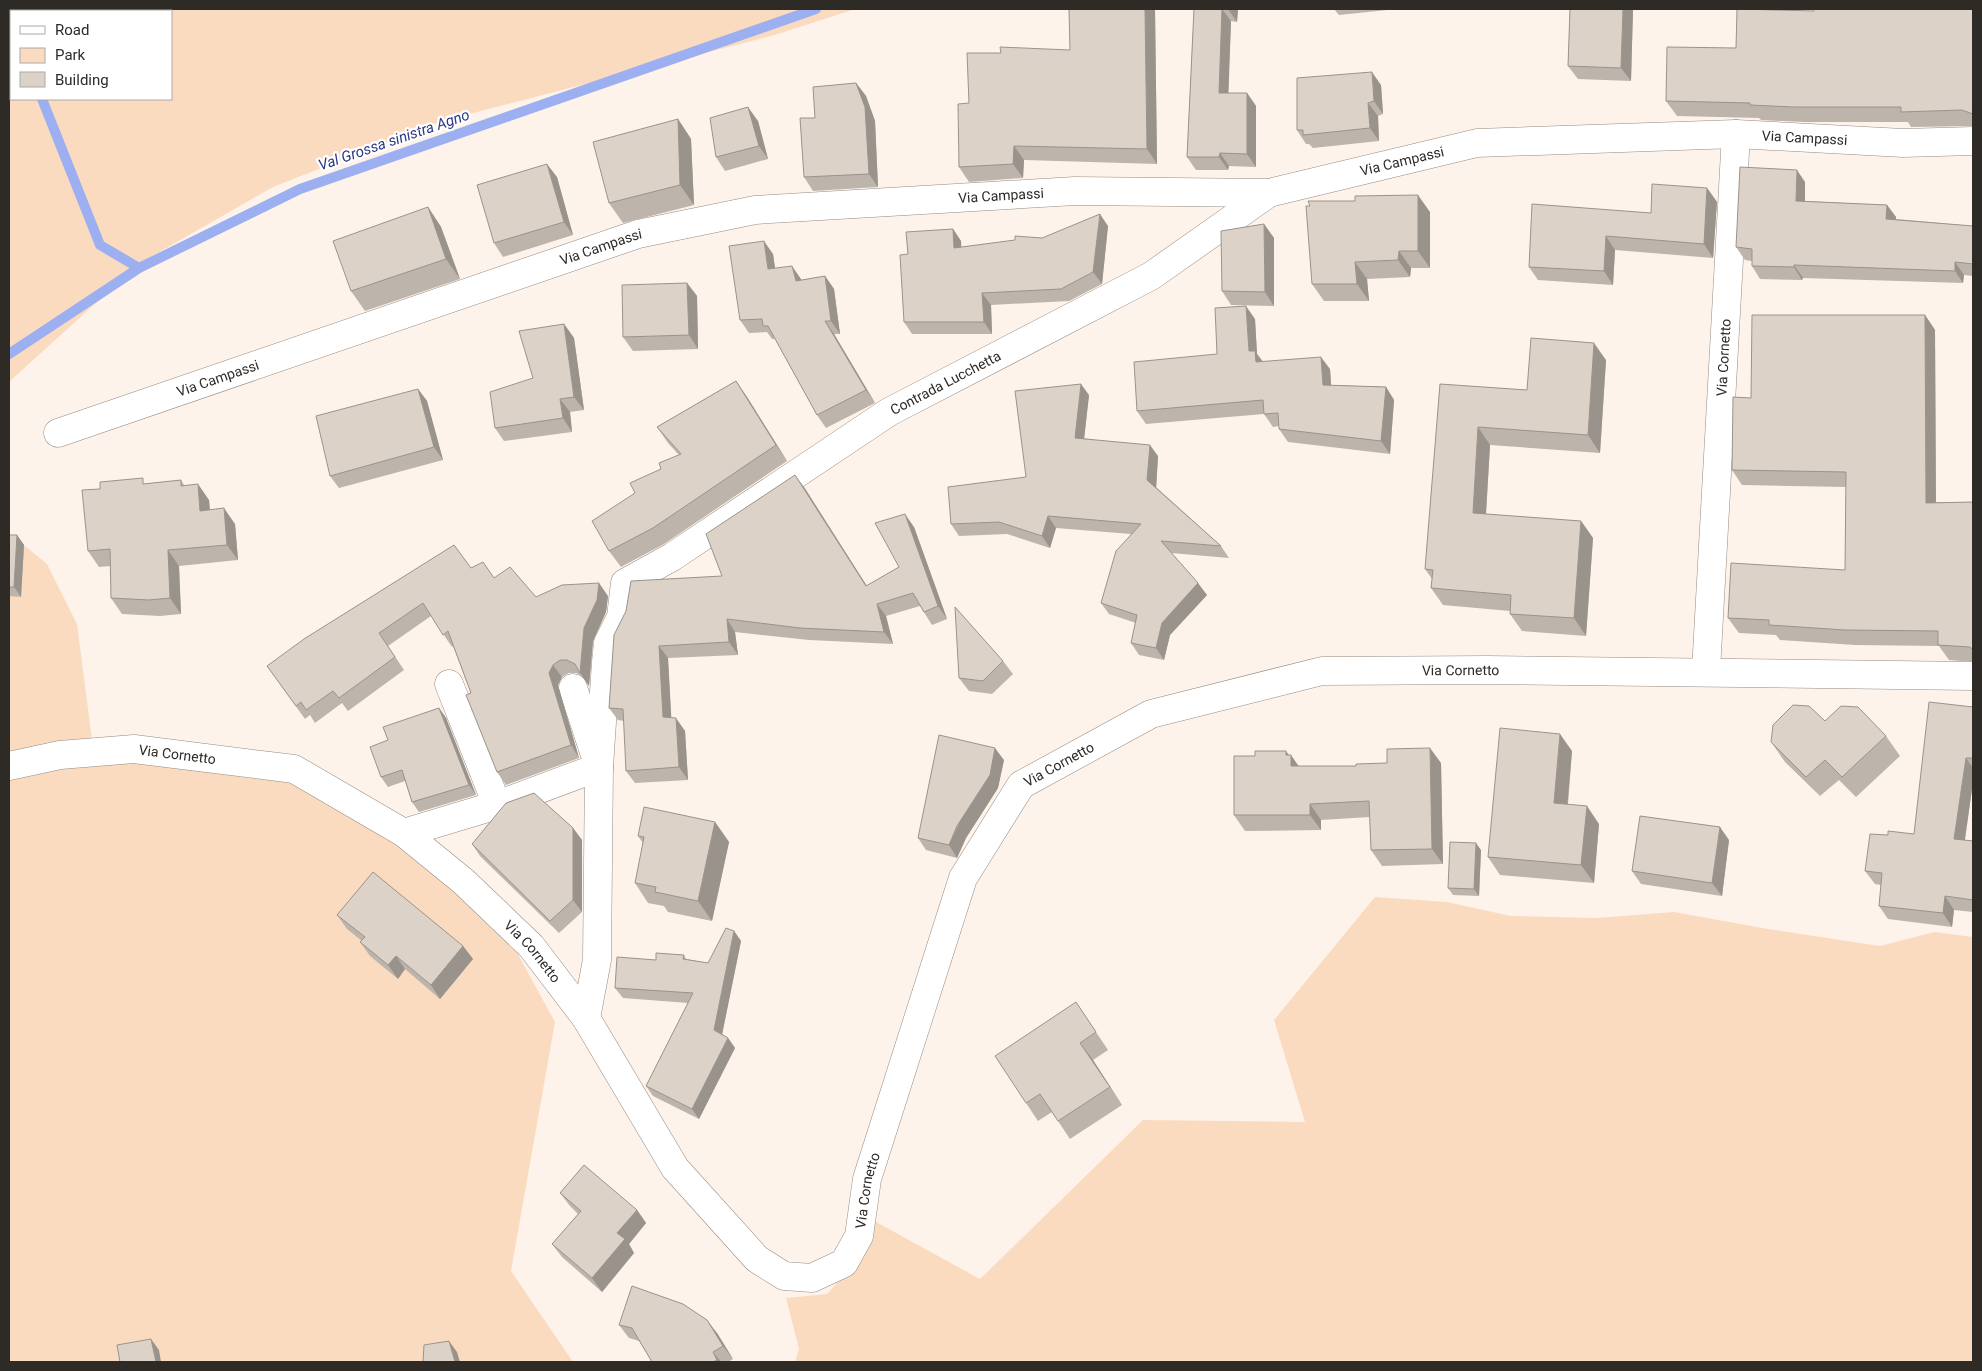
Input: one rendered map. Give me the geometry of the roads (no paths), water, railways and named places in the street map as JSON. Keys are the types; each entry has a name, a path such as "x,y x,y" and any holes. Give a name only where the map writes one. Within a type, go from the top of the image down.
{"street":[{"name":"Via Campassi","path":"58,433 638,234 755,210 1075,191 1269,193 1477,143 1736,134 1903,143 1973,141"},
{"name":"Via Cornetto","path":"1706,671 1736,134"},
{"name":"Contrada Lucchetta","path":"599,767 608,643 621,617 625,583 672,556 890,412 1151,276 1269,193"},
{"name":"Via Cornetto","path":"9,766 60,755 134,749 294,769 404,833 462,882 531,946 586,1018 675,1168 757,1259 784,1276 812,1278 844,1264 860,1236 867,1178 963,878 1021,785 1151,714 1322,671 1706,671 1973,676"},
{"path":"449,684 497,805"},
{"path":"574,688 599,767 598,960 586,1018"},
{"path":"404,833 497,805 599,767"}],"waterway":[{"name":"Val Grossa sinistra Agno","path":"9,354 139,268 300,189 816,9"},
{"path":"42,100 100,245 139,268"}]}
